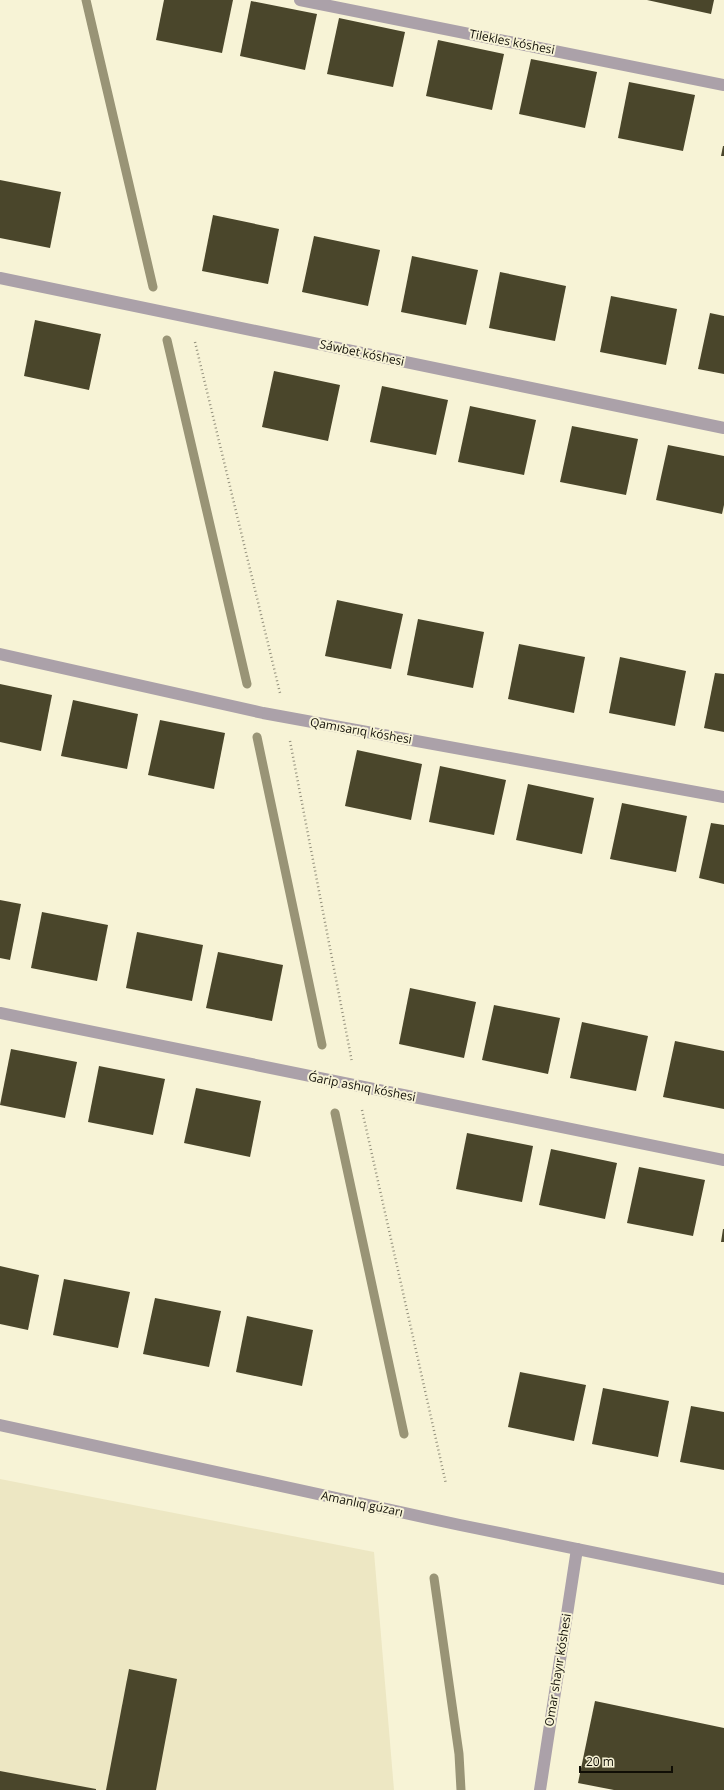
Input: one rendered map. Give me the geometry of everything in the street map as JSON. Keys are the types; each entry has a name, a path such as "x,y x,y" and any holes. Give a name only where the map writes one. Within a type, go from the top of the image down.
{"street":[{"name":"Tilekles kóshesi","path":"300,0 724,85"},
{"name":"Sáwbet kóshesi","path":"0,278 724,428"},
{"name":"Qamısarıq kóshesi","path":"0,654 286,717 724,797"},
{"name":"Ǵarip ashıq kóshesi","path":"0,1013 357,1087 724,1160"},
{"name":"Amanlıq gúzarı","path":"0,1425 577,1549 724,1579"},
{"name":"Omar shayır kóshesi","path":"540,1790 577,1549"}],"path":[{"path":"189,317 286,717 357,1087 446,1484"}],"shaded area":[{"path":"0,1479 374,1552 394,1790 0,1790"}],"building":[{"path":"164,0 233,0 222,53 156,40"},
{"path":"647,0 714,0 711,14"},
{"path":"251,1 317,14 305,70 240,56"},
{"path":"339,18 405,32 393,87 327,74"},
{"path":"438,40 504,54 492,110 426,96"},
{"path":"531,59 597,72 585,128 519,114"},
{"path":"629,82 695,95 683,151 618,138"},
{"path":"723,146 724,156 721,156"},
{"path":"0,180 61,192 50,248 0,238"},
{"path":"213,215 279,229 268,284 202,271"},
{"path":"314,236 380,250 368,306 302,292"},
{"path":"412,256 478,270 466,325 401,312"},
{"path":"500,272 566,286 555,341 489,328"},
{"path":"611,296 677,309 666,365 600,352"},
{"path":"710,313 724,316 724,374 698,369"},
{"path":"35,320 101,334 89,390 24,376"},
{"path":"274,371 340,385 328,441 262,427"},
{"path":"382,386 448,400 436,455 370,442"},
{"path":"470,406 536,420 524,475 458,462"},
{"path":"572,426 638,439 626,495 560,482"},
{"path":"668,445 724,456 724,505 722,514 656,500"},
{"path":"337,600 403,614 391,669 325,656"},
{"path":"418,619 484,632 473,688 407,675"},
{"path":"519,644 585,657 574,713 508,699"},
{"path":"620,657 686,671 675,726 609,713"},
{"path":"715,673 724,674 724,732 704,728"},
{"path":"0,684 52,695 41,751 0,742"},
{"path":"73,700 138,714 127,769 61,756"},
{"path":"160,720 225,733 214,789 148,775"},
{"path":"357,750 422,764 411,820 345,806"},
{"path":"440,766 506,780 494,835 429,822"},
{"path":"528,784 594,798 582,854 516,840"},
{"path":"622,803 687,816 676,872 610,859"},
{"path":"711,823 724,825 724,884 699,878"},
{"path":"0,900 21,904 10,960 0,958"},
{"path":"42,912 108,925 97,981 31,968"},
{"path":"137,932 203,945 192,1001 126,988"},
{"path":"218,952 283,965 272,1021 206,1008"},
{"path":"410,988 476,1002 464,1058 399,1044"},
{"path":"494,1005 560,1018 548,1074 482,1060"},
{"path":"582,1022 648,1036 636,1091 570,1078"},
{"path":"675,1041 724,1051 724,1109 663,1097"},
{"path":"11,1049 77,1062 65,1118 0,1105"},
{"path":"99,1066 165,1079 153,1135 88,1122"},
{"path":"196,1088 261,1101 250,1157 184,1143"},
{"path":"467,1133 533,1146 522,1202 456,1189"},
{"path":"551,1149 617,1163 605,1219 539,1205"},
{"path":"639,1167 705,1180 693,1236 627,1223"},
{"path":"723,1229 724,1242 721,1242"},
{"path":"0,1266 39,1275 28,1330 0,1324"},
{"path":"64,1279 130,1292 118,1348 53,1335"},
{"path":"155,1298 221,1311 209,1367 143,1354"},
{"path":"247,1316 313,1330 302,1386 236,1372"},
{"path":"520,1372 586,1385 574,1441 508,1427"},
{"path":"603,1388 669,1401 658,1457 592,1444"},
{"path":"691,1406 724,1412 724,1470 680,1462"},
{"path":"129,1669 177,1679 156,1790 106,1790"},
{"path":"595,1701 724,1728 724,1790 614,1790 578,1783"},
{"path":"0,1771 96,1789 96,1790 0,1790"}],"waterway":[{"path":"86,0 153,287"},
{"path":"167,340 247,684"},
{"path":"257,737 322,1045"},
{"path":"335,1113 404,1434"},
{"path":"434,1578 459,1754 461,1790"}]}
